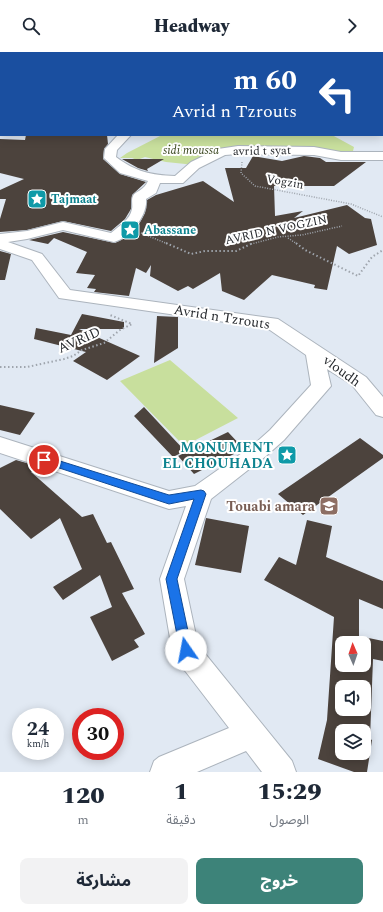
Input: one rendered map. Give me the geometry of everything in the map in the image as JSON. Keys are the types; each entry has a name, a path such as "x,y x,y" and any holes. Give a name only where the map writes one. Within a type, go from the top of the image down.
{"street":[{"name":"avrid t syat","path":"124,136 111,148 110,158 125,170 155,179 178,180 195,165 222,152 238,150 314,151 341,156 383,156"},
{"path":"0,238 27,235 63,226 119,234 139,214 141,206 139,197 151,190 155,179"},
{"name":"Avrid n Tzrouts","path":"0,244 37,257 65,294 272,323 315,352"},
{"path":"0,446 169,500 201,494 259,451 321,386 315,352"},
{"name":"vloudh","path":"315,352 359,381 383,410"},
{"path":"201,494 172,579 186,650 281,772"},
{"path":"165,772 170,768 251,734"}],"path":[{"name":"Vogzin","path":"243,157 241,173 255,186 352,204 383,217"},
{"name":"AVRID N VOGZIN","path":"119,234 145,233 164,244 191,254 205,251 236,251 254,243 278,238 288,238 342,226"},
{"path":"288,238 305,250 358,276 372,257 383,250"},
{"name":"AVRID","path":"0,367 50,364 74,355 82,349 93,348 103,343 116,331 132,324 117,319 110,315 110,313 131,308 138,304"}],"green space":[{"name":"sidi moussa","path":"160,136 334,136 354,147 353,151 314,151 236,147 195,165 166,162 145,157 137,160 132,158 120,158"},
{"path":"170,360 238,418 184,446 120,381"}],"building":[{"path":"26,136 107,136 108,144 104,149 103,159 120,174 146,182 132,195 131,209 125,219 111,231 63,221 27,230 0,232 0,219 6,199 0,199 0,190 24,179 0,173 0,139 25,140"},
{"path":"253,156 282,161 304,156 320,158 326,162 366,162 334,186 274,186 275,216 303,211 294,218 347,205 365,218 371,219 377,245 349,254 337,246 327,290 314,288 315,285 272,275 244,300 222,291 220,273 193,289 188,286 178,291 150,276 151,265 146,273 136,268 129,296 94,292 96,289 87,288 95,275 76,273 87,252 54,238 48,244 29,240 63,232 115,243 127,237 138,226 145,213 147,200 156,195 203,181 234,202 225,168 246,168"},
{"path":"122,159 164,159 147,169 148,171 138,168"},
{"path":"0,251 11,254 5,280 0,280"},
{"path":"82,314 124,322 124,329 79,329 140,356 107,380 73,361 86,352 34,339 36,328 71,335"},
{"path":"157,316 178,317 178,348 154,363"},
{"path":"0,405 35,413 20,435 0,430"},
{"path":"144,407 185,451 173,457 134,416"},
{"path":"228,432 244,449 194,474 178,456"},
{"path":"360,438 383,455 383,458 303,515 278,494"},
{"path":"16,460 30,464 35,471 31,472 82,517 93,514 107,543 111,542 134,589 122,593 145,634 134,640 139,647 112,661 90,617 112,607 100,575 63,600 53,587 82,569 60,518 31,539 0,509 0,468"},
{"path":"206,518 249,526 241,573 195,565"},
{"path":"307,520 332,526 326,557 383,581 383,609 359,599 359,636 335,636 335,672 371,672 371,638 383,641 383,661 373,659 371,712 371,680 335,680 335,716 371,716 371,724 335,724 335,760 369,760 367,772 354,772 318,759 327,720 334,617 264,580 279,557 296,565"}],"place":[{"name":"Tajmaat","path":"37,199"},
{"name":"Abassane","path":"130,230"},
{"name":"MONUMENT EL CHOUHADA","path":"287,455"},
{"name":"Touabi amara","path":"329,506"}],"route":[{"path":"44,460 169,500 201,494 172,579 186,650"}]}
